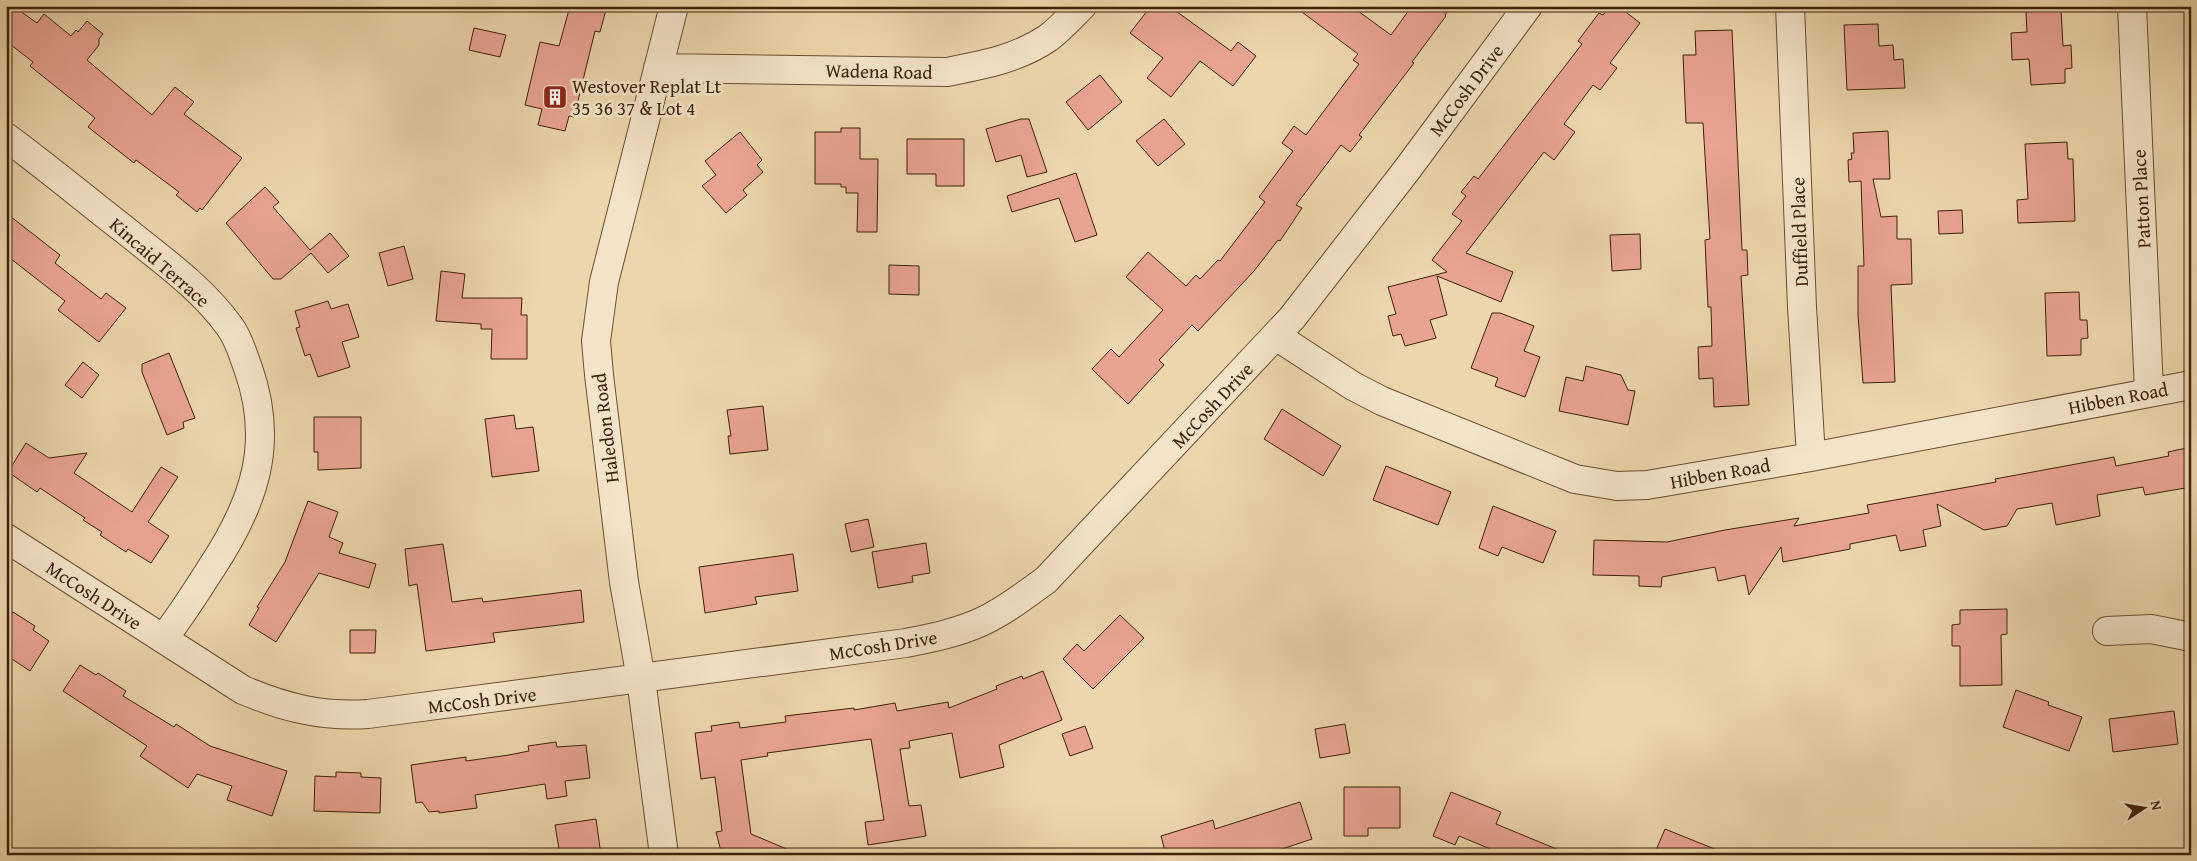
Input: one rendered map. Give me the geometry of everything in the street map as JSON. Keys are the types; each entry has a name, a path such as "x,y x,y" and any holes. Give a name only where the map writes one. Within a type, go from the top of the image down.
{"street":[{"name":"Haledon Road","path":"664,855 641,679 624,582 598,375 596,341 604,282 674,6"},
{"name":"Wadena Road","path":"658,68 947,72 990,64 1036,45 1049,37 1082,6"},
{"name":"McCosh Drive","path":"6,538 243,690 275,704 343,716 906,644 949,634 981,622 1013,604 1046,580 1276,336 1406,171 1528,6"},
{"name":"Duffield Place","path":"1790,6 1802,307 1811,457"},
{"name":"Patton Place","path":"2132,6 2149,391"},
{"name":"Kincaid Terrace","path":"6,137 202,294 231,328 242,350 255,389 261,442 254,483 245,510 224,550 184,613 163,639"},
{"name":"Hibben Road","path":"1276,336 1353,386 1382,401 1575,479 1617,486 1647,486 1811,457 2149,391 2191,385"},
{"path":"2107,631 2151,629 2191,637"}],"building":[{"path":"6,6 13,6 37,23 44,14 71,36 76,30 78,32 87,21 103,34 99,39 99,45 87,60 152,115 175,87 194,102 184,114 242,158 202,210 200,208 197,212 176,195 179,192 136,160 134,163 88,127 95,118 30,66 33,62 6,41"},
{"path":"570,6 607,6 600,32 595,31 574,117 569,116 565,131 538,125 542,109 525,105 540,42 559,46"},
{"path":"1151,6 1169,6 1231,51 1238,42 1256,56 1233,86 1200,61 1171,97 1147,78 1163,58 1130,33"},
{"path":"1294,6 1351,6 1391,35 1412,6 1451,6 1446,16 1412,62 1414,63 1359,135 1362,137 1350,152 1341,145 1296,205 1302,208 1280,241 1278,240 1254,271 1198,331 1192,325 1159,360 1164,365 1128,404 1092,369 1111,349 1119,357 1163,310 1126,277 1148,252 1186,286 1196,275 1200,279 1218,260 1220,261 1265,202 1259,197 1293,151 1282,143 1294,126 1306,135 1359,64 1353,60 1358,54"},
{"path":"1610,6 1618,6 1640,23 1610,63 1617,68 1600,90 1593,85 1564,124 1575,132 1554,160 1544,152 1466,253 1513,272 1501,302 1437,276 1447,315 1430,320 1436,338 1405,346 1401,334 1393,336 1388,316 1396,314 1388,287 1447,272 1432,260 1462,221 1452,214 1466,196 1461,192 1474,176 1478,179 1582,44 1578,41 1599,13 1603,15"},
{"path":"2061,10 2063,46 2071,45 2072,68 2065,69 2065,83 2031,85 2029,59 2012,60 2011,33 2027,32 2026,12"},
{"path":"1878,24 1879,46 1893,45 1894,60 1903,59 1905,88 1847,90 1844,25"},
{"path":"474,28 506,35 500,57 469,50"},
{"path":"1732,30 1742,250 1747,250 1748,275 1741,276 1749,405 1714,407 1713,378 1699,379 1698,347 1712,346 1711,307 1708,307 1705,240 1710,239 1703,123 1686,123 1683,55 1696,55 1695,31"},
{"path":"1100,75 1122,102 1088,130 1066,102"},
{"path":"1021,119 1029,119 1047,172 1027,177 1021,155 996,162 986,129"},
{"path":"1164,119 1185,144 1158,166 1136,141"},
{"path":"841,128 860,128 860,159 878,159 877,232 857,232 858,193 846,193 846,187 841,187 841,184 815,184 815,132 841,132"},
{"path":"1888,131 1890,179 1873,179 1881,217 1897,216 1897,239 1911,239 1912,284 1891,285 1895,382 1863,383 1858,315 1858,266 1864,266 1861,181 1849,182 1848,160 1852,159 1851,153 1854,153 1853,133"},
{"path":"740,132 762,160 757,165 763,172 743,190 747,195 726,213 702,186 716,175 705,161"},
{"path":"907,139 964,139 964,186 936,186 936,174 907,174"},
{"path":"2067,142 2068,159 2073,159 2075,221 2018,223 2017,200 2028,199 2025,144"},
{"path":"1076,173 1097,235 1075,242 1059,198 1012,212 1007,196"},
{"path":"265,187 279,202 273,207 310,250 330,233 349,256 328,273 311,253 281,279 273,279 226,223"},
{"path":"1962,210 1963,233 1939,234 1938,211"},
{"path":"6,213 60,255 55,263 101,299 106,293 126,308 99,342 58,310 65,301 6,255"},
{"path":"1640,234 1641,269 1612,271 1610,235"},
{"path":"404,246 413,279 388,286 379,253"},
{"path":"889,265 919,266 919,295 889,294"},
{"path":"441,271 465,274 462,298 522,298 521,315 527,315 527,359 491,359 492,329 481,329 481,324 436,321"},
{"path":"2079,292 2080,320 2087,320 2088,338 2081,339 2081,355 2047,356 2045,293"},
{"path":"328,301 331,309 348,304 359,337 342,342 350,367 318,377 310,354 305,356 296,328 300,327 295,311"},
{"path":"1492,313 1500,313 1534,326 1524,351 1540,357 1525,397 1495,386 1498,378 1471,368"},
{"path":"169,353 195,418 183,422 184,428 167,435 142,372 142,364"},
{"path":"83,362 99,375 82,398 65,385"},
{"path":"1586,366 1621,375 1628,390 1635,391 1628,425 1559,411 1566,377 1583,381"},
{"path":"763,406 768,450 730,454 728,436 731,436 727,410"},
{"path":"1282,409 1341,446 1323,476 1264,439"},
{"path":"514,415 516,429 533,427 539,471 492,477 485,419"},
{"path":"314,417 361,417 361,468 318,470 318,452 314,452"},
{"path":"26,443 49,458 87,453 74,473 132,512 161,467 178,477 148,522 169,536 151,563 128,549 126,552 100,535 102,532 83,520 85,518 40,488 37,492 8,472"},
{"path":"2191,447 2191,487 2145,495 2143,487 2097,495 2100,516 2056,525 2052,503 2017,509 2007,526 1984,530 1937,504 1941,526 1923,530 1926,546 1900,551 1896,535 1850,544 1850,549 1783,562 1781,547 1749,595 1745,575 1718,581 1715,567 1662,577 1661,587 1639,586 1639,576 1593,575 1594,540 1667,542 1799,518 1794,526 1869,513 1867,505 1996,482 1995,479 2114,457 2116,466 2169,456 2168,452"},
{"path":"1386,466 1451,492 1438,525 1373,500"},
{"path":"308,501 338,512 329,537 343,543 339,553 376,564 369,588 319,573 276,642 249,625 259,608 257,607 285,562"},
{"path":"1493,506 1556,531 1543,563 1502,547 1498,556 1479,548"},
{"path":"868,519 874,547 851,552 845,524"},
{"path":"926,543 930,573 912,576 913,582 878,588 872,552"},
{"path":"443,544 452,602 482,598 483,602 581,590 584,622 493,633 495,642 426,651 417,584 409,586 405,549"},
{"path":"793,554 798,591 755,597 757,604 705,613 699,567"},
{"path":"2007,609 2007,634 2001,635 2002,685 1960,686 1960,646 1952,646 1952,625 1960,624 1960,610"},
{"path":"13,612 35,626 33,630 49,641 30,671 6,655 6,622"},
{"path":"1120,615 1144,638 1093,689 1063,659 1077,644 1084,651"},
{"path":"350,630 376,630 375,653 350,653"},
{"path":"80,665 96,675 98,673 126,691 123,696 174,727 176,724 210,746 287,771 272,816 227,800 232,786 197,774 188,788 140,756 147,746 63,691"},
{"path":"1043,671 1062,720 999,745 1004,767 960,778 952,733 909,741 910,748 900,749 909,806 921,805 926,836 868,845 865,822 884,820 871,739 767,753 768,756 741,760 751,834 801,855 722,855 716,832 722,831 715,777 701,779 695,733 712,731 711,726 739,722 740,728 786,722 785,716 854,708 854,710 895,703 897,711 948,702 949,708 997,689 996,686 1022,676 1023,679"},
{"path":"2016,690 2049,702 2048,705 2082,717 2069,751 2003,727"},
{"path":"2174,711 2178,744 2113,752 2109,719"},
{"path":"1345,724 1350,753 1320,758 1315,729"},
{"path":"1085,726 1093,748 1070,756 1062,734"},
{"path":"556,742 557,747 586,745 590,778 565,781 567,796 547,799 545,784 475,795 477,808 439,813 439,811 429,812 422,802 416,803 411,765 466,757 466,761 509,755 529,751 528,746"},
{"path":"336,772 361,773 361,777 381,778 380,813 314,811 315,776 336,777"},
{"path":"1344,787 1400,787 1400,828 1368,828 1368,836 1344,836"},
{"path":"1451,792 1501,812 1496,824 1571,855 1505,855 1459,836 1455,845 1433,836"},
{"path":"1300,802 1312,839 1264,855 1166,855 1161,836 1213,820 1215,829"},
{"path":"596,819 601,855 560,855 555,825"},
{"path":"1665,829 1727,854 1727,855 1654,855"}],"place":[{"name":"Westover Replat Lt 35 36 37 & Lot 4","path":"555,97"}]}
